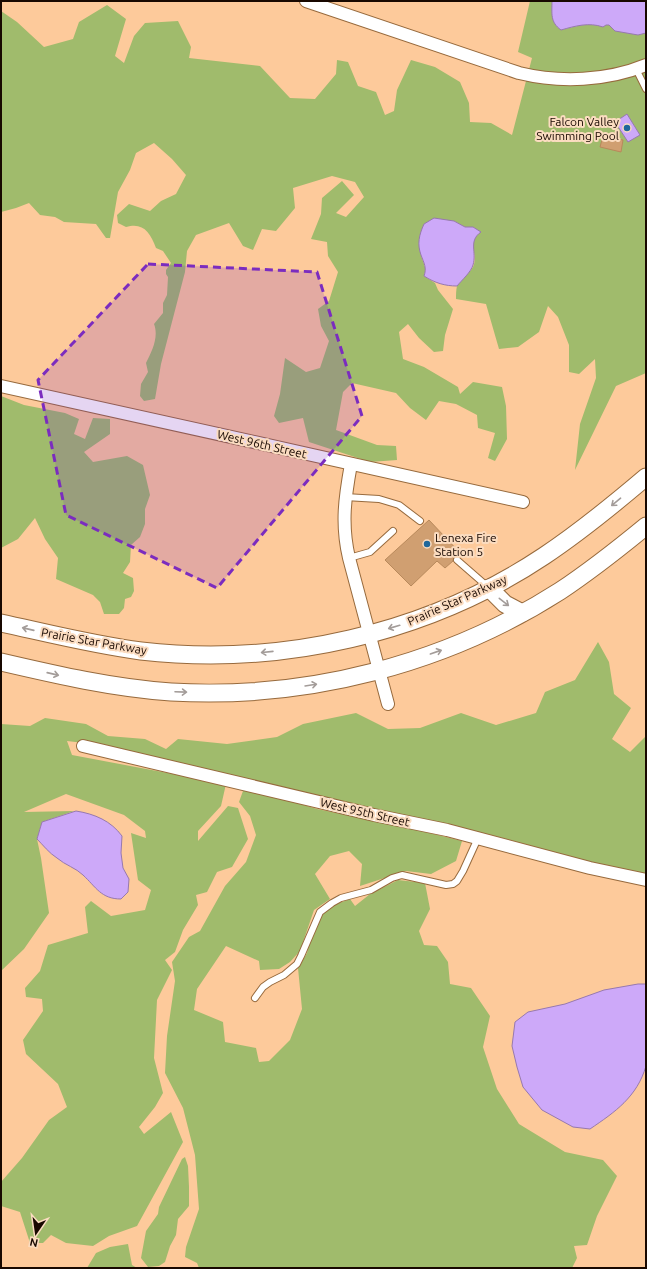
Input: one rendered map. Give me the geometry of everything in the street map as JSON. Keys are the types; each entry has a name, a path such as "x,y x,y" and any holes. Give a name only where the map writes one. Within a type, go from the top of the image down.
{"main road":[{"name":"Prairie Star Parkway","path":"1,623 110,646 177,654 215,655 271,652 330,643 369,634 409,622 489,588 543,557 579,532 646,477"},
{"path":"1,662 79,680 172,692 210,693 292,688 334,681 379,671 447,649 485,632 560,591 599,565 646,526"},
{"path":"489,588 505,604 522,613"}],"street":[{"path":"306,1 534,77 556,79 590,78 615,74 641,67"},
{"name":"West 96th Street","path":"1,386 523,502"},
{"path":"351,464 345,497 344,524 349,558 388,704"},
{"name":"West 95th Street","path":"83,746 478,838 590,868 646,880"}],"lane":[{"path":"641,67 646,88"},
{"path":"345,497 379,499 400,506 420,521"},
{"path":"349,558 370,552 393,531"},
{"path":"458,560 489,588"},
{"path":"255,998 263,987 284,975 297,964 302,956 320,912 332,903 341,898 371,890 392,878 402,875 446,885 453,884 463,872 478,838"}],"highlighted area":[{"path":"148,264 317,272 362,416 217,588 66,515 38,380"}],"green space":[{"path":"530,1 646,1 646,373 616,386 575,470 580,424 596,378 595,359 579,374 569,372 569,345 558,317 548,306 539,332 518,347 499,349 486,304 456,299 457,286 473,267 475,258 473,244 476,236 480,232 473,227 465,227 454,221 421,255 426,270 424,276 435,283 438,290 453,309 445,335 443,351 434,352 419,338 408,324 399,332 403,359 424,367 458,387 460,394 473,382 502,387 506,406 507,439 495,461 488,458 495,433 478,428 477,415 456,404 439,401 426,420 410,408 396,393 352,383 343,392 336,430 377,445 396,446 397,460 370,462 309,442 303,418 279,423 274,416 280,394 285,358 306,372 320,368 329,341 321,326 318,309 329,301 338,272 328,256 327,242 311,239 321,214 322,198 342,181 354,195 336,213 346,217 364,197 355,182 332,176 293,188 295,208 276,231 262,229 253,250 243,246 229,223 196,235 187,251 185,272 161,364 155,399 144,401 140,396 141,384 148,372 146,363 156,334 154,324 163,313 163,303 167,295 168,277 166,270 171,263 163,251 156,248 151,237 145,230 141,227 126,227 118,223 117,215 129,204 150,211 161,201 176,194 186,175 172,159 154,143 136,153 130,170 118,192 110,238 106,238 96,224 64,222 55,217 40,215 29,203 1,212 1,11 17,22 44,47 73,39 79,22 107,5 126,19 115,56 124,63 134,36 145,23 178,21 191,47 189,58 260,66 290,98 315,99 336,74 337,60 348,62 358,86 376,92 385,115 394,111 397,90 411,60 435,67 460,82 469,103 470,122 491,123 512,135 532,58 518,52"},
{"path":"1,396 24,405 65,413 79,419 74,434 85,439 93,418 110,419 110,434 84,452 93,462 127,456 143,465 150,495 145,509 145,524 140,537 131,545 130,562 123,573 133,578 134,591 131,597 125,599 124,608 119,614 104,614 100,602 93,595 56,579 58,558 45,539 35,518 18,539 1,548"},
{"path":"598,642 609,662 614,694 631,708 612,739 630,752 646,736 646,875 606,866 491,835 414,820 246,778 227,777 84,743 67,741 72,755 226,784 221,806 198,831 198,841 228,806 238,808 248,839 232,867 217,872 207,892 196,895 198,905 183,930 175,952 165,960 172,970 157,1000 154,1058 163,1093 155,1107 139,1127 144,1134 171,1112 183,1142 137,1226 109,1236 93,1246 66,1243 51,1235 43,1243 30,1243 20,1212 1,1206 1,1182 22,1158 49,1120 67,1107 58,1084 26,1054 23,1040 43,1011 42,999 26,997 25,988 40,971 48,945 88,933 85,907 91,901 111,916 145,910 151,890 138,880 131,833 146,838 145,831 124,815 66,794 24,812 74,811 42,822 37,839 49,913 24,949 1,971 1,724 30,726 45,718 86,724 108,736 145,739 166,749 178,739 227,744 277,737 303,724 356,713 388,729 420,728 461,713 496,725 536,713 545,692 575,680"},
{"path":"243,791 257,791 317,809 410,828 462,841 456,861 431,874 406,871 360,886 362,864 349,851 330,856 315,874 330,899 314,910 300,951 290,962 279,969 260,970 259,961 226,946 197,989 194,1010 223,1022 225,1042 256,1048 259,1062 269,1061 290,1040 302,1009 298,968 307,953 313,924 326,908 350,899 355,906 370,894 398,880 425,883 430,909 419,931 424,945 437,946 448,962 450,984 471,988 490,1016 483,1047 497,1089 519,1124 565,1152 603,1160 617,1176 597,1216 587,1245 574,1246 577,1258 572,1268 199,1268 197,1263 185,1257 186,1247 199,1209 195,1155 183,1108 165,1073 167,1036 175,981 172,962 189,937 200,931 225,886 246,862 256,835 250,816 239,802"},
{"path":"185,1157 188,1166 189,1206 178,1219 176,1235 170,1246 165,1262 159,1266 148,1267 141,1258 146,1231 158,1214 159,1207 182,1159"},
{"path":"128,1244 132,1265 137,1268 87,1268 96,1253 110,1247"}],"shaded area":[{"path":"552,1 646,1 646,33 638,35 615,31 609,25 603,27 582,25 561,30 553,21"},
{"name":"Falcon Valley Swimming Pool","path":"627,114 640,135 628,142 615,122"},
{"path":"434,218 454,221 465,227 473,227 481,232 477,235 474,243 474,260 472,268 457,286 440,284 424,276 425,268 419,247 419,240 424,224"},
{"path":"76,811 96,816 108,822 122,836 121,853 123,868 129,879 128,892 121,899 108,897 99,892 88,879 74,868 63,863 51,854 37,839 42,822"},
{"path":"646,984 646,1066 637,1087 631,1095 616,1110 590,1129 573,1127 542,1110 523,1087 512,1046 515,1022 528,1012 565,1004 604,990"}],"building":[{"path":"603,136 623,140 621,152 600,147"},
{"name":"Lenexa Fire Station 5","path":"429,520 461,554 454,557 453,561 445,568 437,561 411,586 385,560"}],"place":[{"name":"Falcon Valley Swimming Pool","path":"627,128"},
{"name":"Lenexa Fire Station 5","path":"427,544"}]}
